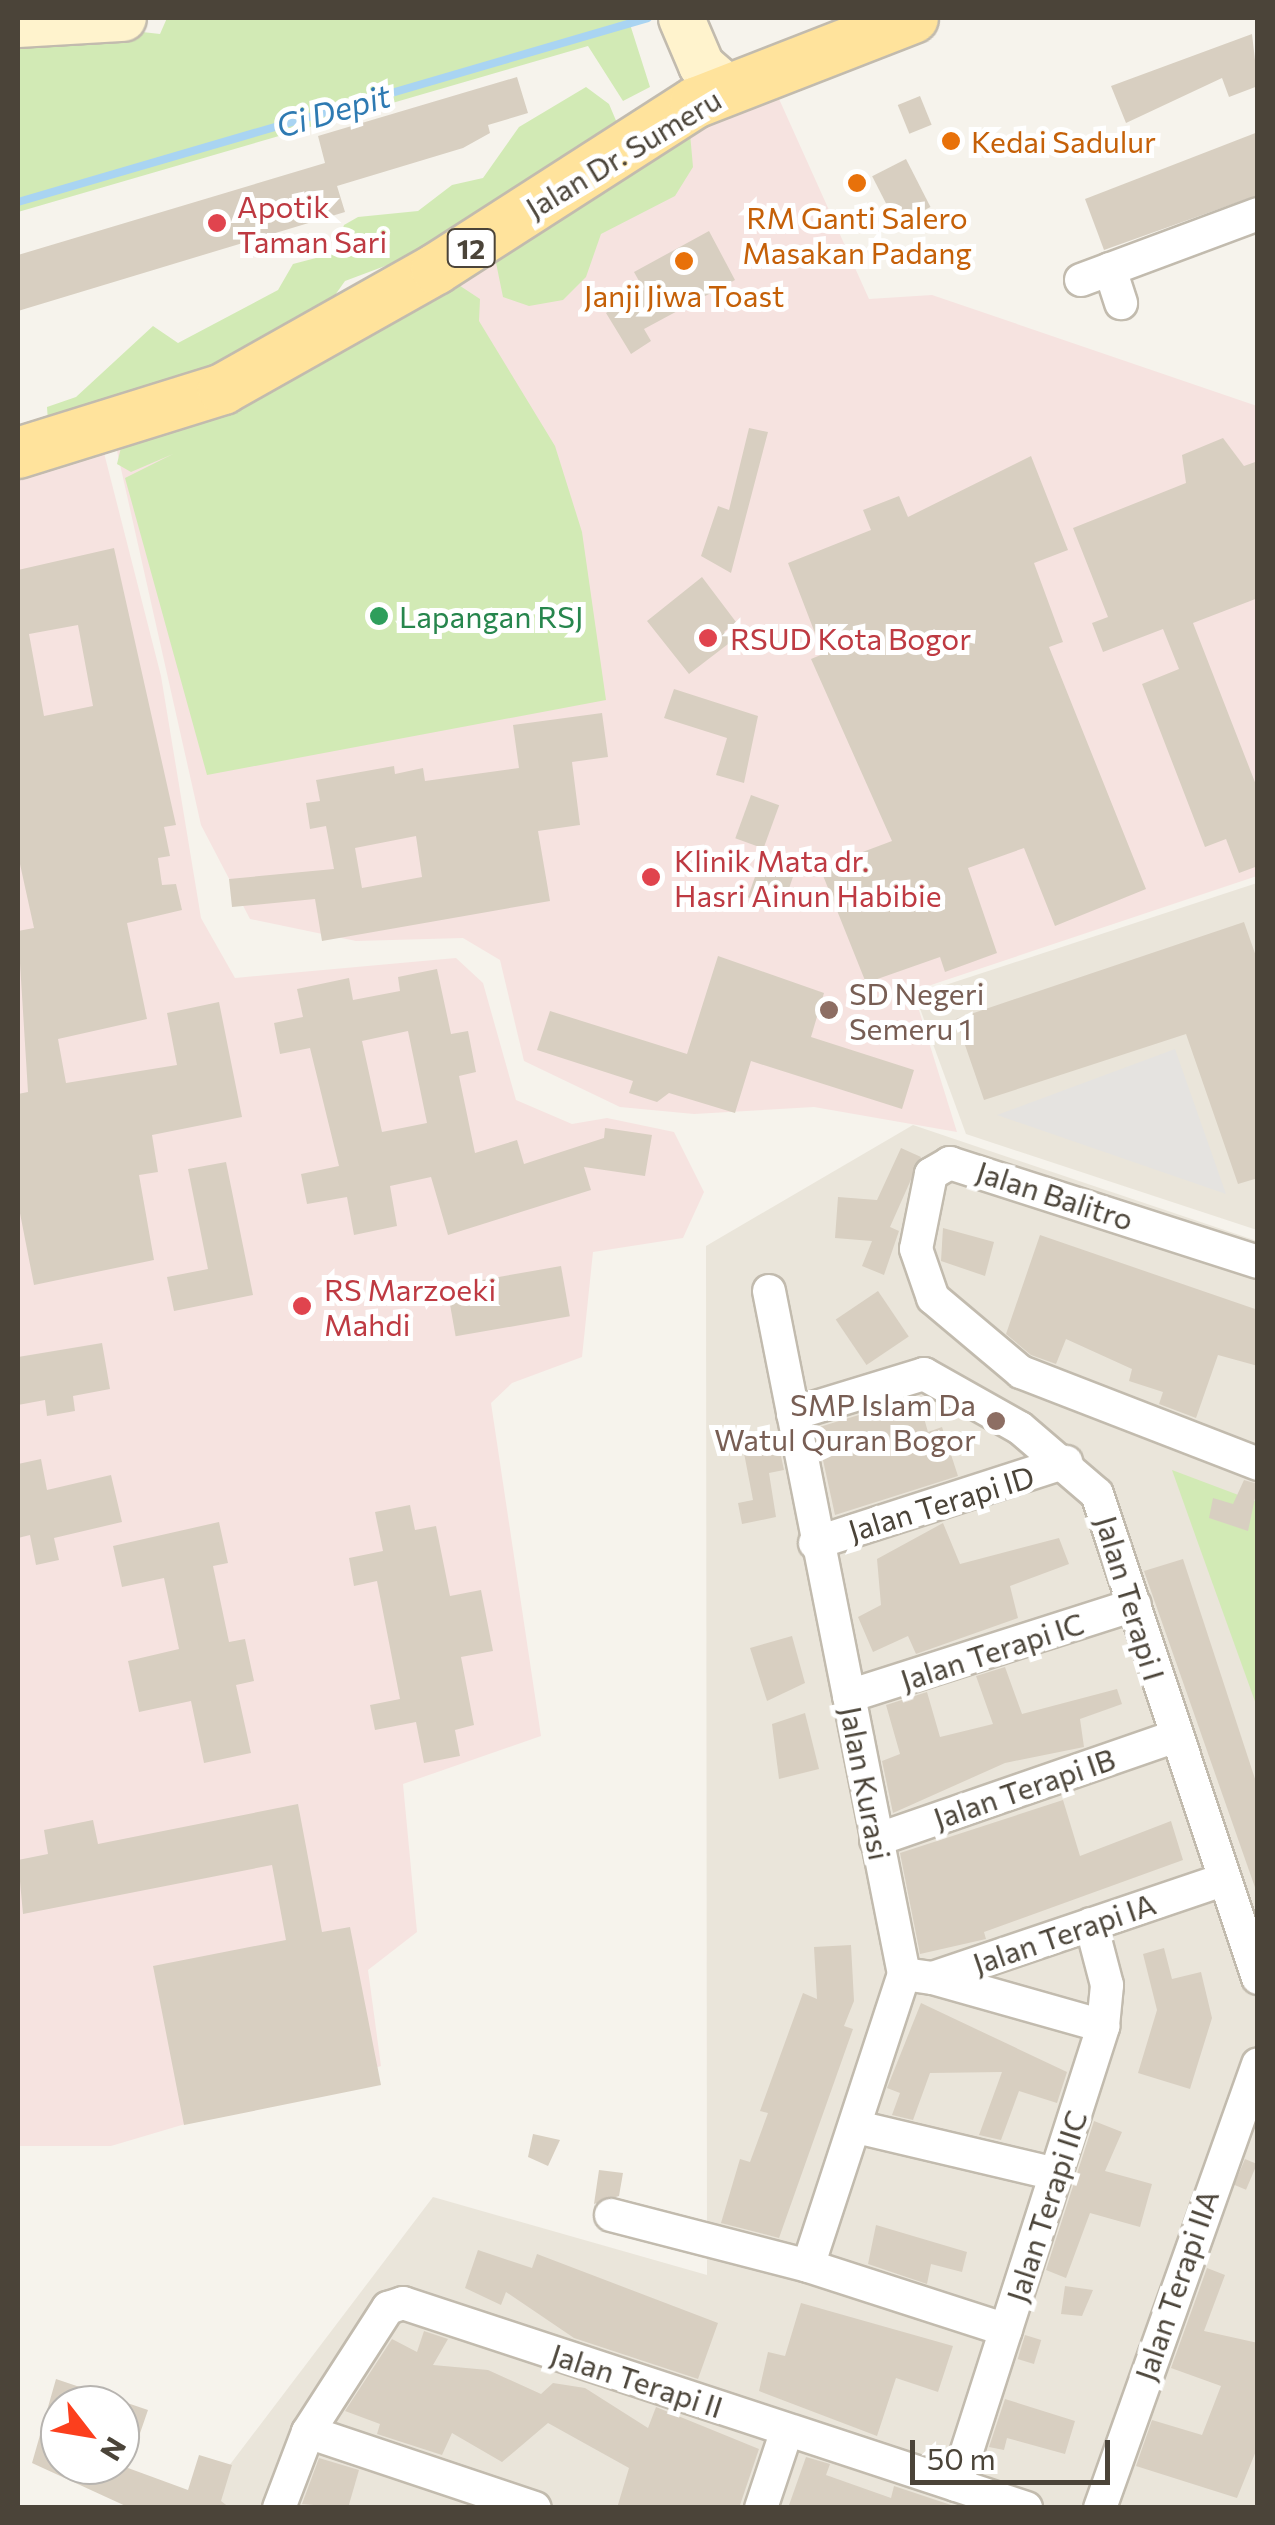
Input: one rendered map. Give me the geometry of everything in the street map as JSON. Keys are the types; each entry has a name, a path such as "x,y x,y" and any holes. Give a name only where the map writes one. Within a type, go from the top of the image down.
{"main road":[{"path":"18,24 124,18"},
{"name":"Jalan Dr. Sumeru","path":"18,453 223,389 448,262 700,64 912,18"}],"street":[{"path":"1121,303 1096,274 1258,214"},
{"name":"Jalan Balitro","path":"1258,1262 950,1163 931,1174 916,1249 933,1298 1021,1372 1258,1464"},
{"name":"Jalan Kurasi","path":"769,1290 814,1543 876,1840 919,1976 857,2127 808,2266"},
{"name":"Jalan Terapi I","path":"793,1414 924,1374 1066,1462 1105,1507 1173,1737 1258,1978"},
{"name":"Jalan Terapi ID","path":"814,1543 1066,1462"},
{"name":"Jalan Terapi IC","path":"849,1696 1135,1605"},
{"name":"Jalan Terapi IB","path":"876,1840 1173,1737"},
{"name":"Jalan Terapi IA","path":"919,1976 1223,1880"},
{"name":"Jalan Terapi IIC","path":"956,2485 1103,2026 1108,1985 1091,1924"},
{"path":"919,1976 1103,2026"},
{"name":"Jalan Terapi IIA","path":"1100,2508 1258,2064"},
{"path":"857,2127 1056,2174"},
{"path":"611,2216 808,2266 1006,2330"},
{"name":"Jalan Terapi II","path":"279,2508 308,2432 388,2308 403,2303 1026,2508"},
{"path":"761,2508 787,2430"},
{"path":"308,2432 446,2494 535,2508"}],"shaded area":[{"name":"RSUD Kota Bogor","path":"775,90 869,299 932,295 1257,406 1257,876 913,991 957,1132 814,1107 694,1114 620,1107 524,1061 500,960 463,938 356,941 250,919 201,825 117,451"},
{"name":"RS Marzoeki Mahdi","path":"102,445 161,676 201,918 235,978 456,958 483,983 516,1100 572,1124 607,1118 674,1132 704,1192 683,1238 593,1252 582,1357 512,1383 491,1403 541,1736 403,1784 417,1932 368,1970 381,2066 111,2146 18,2146 18,465"},
{"path":"1257,883 1257,1230 966,1134 915,995"},
{"path":"1175,1049 1226,1194 997,1115"},
{"path":"913,1125 1257,1241 1257,2507 197,2508 433,2197 707,2275 706,1246"}],"green space":[{"path":"18,18 160,34 167,18 628,18 650,87 623,101 588,46 18,212"},
{"name":"Lapangan RSJ","path":"586,87 609,104 620,130 689,122 693,167 675,196 601,234 586,277 563,300 529,306 503,297 493,248 444,263 393,263 345,281 328,305 436,270 480,299 479,321 555,446 582,532 606,700 207,775 125,478 173,454 131,472 117,464 124,435 48,422 47,407 76,397 153,326 178,343 278,290 293,264 335,253 344,225 358,217 418,211 452,185 483,178 519,127"},
{"path":"1172,1470 1257,1502 1257,1707 1198,1543"}],"building":[{"path":"1252,34 1258,86 1229,97 1222,78 1126,123 1111,86"},
{"path":"517,77 528,113 488,125 490,133 463,148 337,186 345,212 18,311 18,255 325,163 318,136"},
{"path":"920,96 932,125 909,134 898,105"},
{"path":"1258,132 1258,195 1104,250 1085,199"},
{"path":"906,159 931,207 897,224 872,176"},
{"path":"709,231 735,280 644,329 651,341 631,354 606,313 644,290 634,272"},
{"path":"749,428 768,432 731,573 701,556 718,506 729,510"},
{"path":"1223,438 1244,466 1258,461 1258,598 1193,623 1258,790 1258,866 1239,873 1226,839 1205,847 1142,684 1179,669 1163,629 1103,652 1092,623 1108,617 1073,528 1186,483 1182,455"},
{"path":"1031,456 1068,550 1034,563 1063,642 1049,647 1146,889 1055,926 1024,848 968,868 997,953 945,972 940,957 866,983 820,868 892,841 811,659 823,654 788,563 871,530 863,510 899,496 908,517"},
{"path":"114,548 176,825 164,827 170,856 158,858 162,885 176,884 182,910 127,923 147,1019 58,1039 66,1083 177,1065 167,1013 219,1002 242,1117 152,1135 158,1172 139,1175 154,1260 34,1285 18,1203 18,1094 28,1092 18,931 34,928 18,855 18,570","holes":["78,625 93,706 44,716 29,634"]},
{"path":"702,577 736,622 724,632 732,641 689,674 647,621"},
{"path":"674,689 758,716 744,783 716,775 727,738 664,718"},
{"path":"602,713 608,757 572,762 580,825 538,831 550,901 322,941 315,899 232,907 229,879 334,869 326,826 310,829 306,803 320,801 316,780 394,766 395,774 423,768 425,781 519,768 513,725","holes":["416,836 422,877 362,888 355,848"]},
{"path":"751,795 779,805 763,848 735,838"},
{"path":"759,865 793,877 782,909 748,897"},
{"path":"1244,922 1258,962 1258,1178 1238,1184 1186,1034 984,1100 956,1019"},
{"path":"718,956 824,993 811,1037 914,1070 902,1109 751,1061 735,1113 669,1093 657,1102 629,1093 633,1081 537,1050 550,1011 687,1054"},
{"path":"437,969 451,1034 468,1031 476,1072 459,1076 475,1153 517,1140 524,1164 604,1138 605,1128 652,1135 645,1176 584,1167 591,1190 448,1235 431,1177 390,1186 397,1226 354,1235 347,1197 307,1204 301,1174 339,1166 310,1048 280,1054 274,1023 303,1017 297,989 349,978 353,1000 400,991 398,977","holes":["408,1031 427,1123 382,1132 362,1041"]},
{"path":"901,1148 921,1157 890,1227 899,1231 884,1275 862,1266 872,1241 835,1238 838,1197 877,1200"},
{"path":"226,1162 253,1295 174,1311 167,1277 208,1269 188,1169"},
{"path":"943,1228 994,1242 985,1276 941,1261"},
{"path":"1040,1235 1258,1310 1258,1366 1218,1355 1196,1418 1159,1404 1163,1392 1129,1381 1132,1369 1066,1339 1056,1364 1031,1355 1006,1334"},
{"path":"561,1266 570,1316 456,1336 447,1286"},
{"path":"878,1291 909,1337 866,1365 836,1320"},
{"path":"102,1343 110,1389 73,1396 75,1411 47,1416 45,1400 18,1405 18,1357"},
{"path":"918,1397 928,1432 942,1427 958,1476 835,1515 816,1428"},
{"path":"779,1447 784,1470 769,1473 776,1517 742,1524 738,1503 753,1500 744,1453"},
{"path":"41,1459 47,1490 111,1475 122,1522 54,1538 59,1560 36,1565 30,1535 18,1538 18,1464"},
{"path":"1244,1480 1258,1484 1248,1531 1209,1518 1213,1498 1233,1504"},
{"path":"410,1505 415,1530 436,1526 450,1596 481,1590 493,1651 461,1657 474,1725 455,1730 460,1756 424,1763 416,1722 375,1730 370,1705 400,1699 377,1581 354,1586 349,1558 383,1551 375,1512"},
{"path":"219,1522 228,1563 213,1566 229,1642 245,1639 254,1681 236,1685 251,1753 204,1763 191,1701 139,1712 128,1661 179,1649 164,1578 122,1587 113,1546"},
{"path":"943,1523 960,1564 1059,1538 1069,1564 1010,1586 1018,1618 916,1654 908,1636 873,1652 858,1617 881,1605 877,1559"},
{"path":"1183,1559 1258,1788 1258,1896 1144,1571"},
{"path":"792,1636 805,1683 767,1701 750,1648"},
{"path":"1005,1667 1022,1714 1117,1689 1122,1704 1080,1719 1084,1747 1005,1763 893,1813 882,1761 900,1754 886,1705 927,1692 940,1737 993,1724 976,1676"},
{"path":"805,1713 819,1769 779,1779 772,1724"},
{"path":"1063,1800 1080,1856 1171,1821 1183,1860 984,1932 986,1939 920,1954 900,1853"},
{"path":"298,1804 322,1932 350,1927 381,2085 184,2125 153,1966 286,1940 272,1865 23,1914 18,1860 48,1854 44,1830 93,1820 98,1844"},
{"path":"851,1945 854,2001 844,2026 853,2029 779,2238 721,2223 740,2159 750,2162 768,2113 760,2111 803,1993 817,1999 814,1947"},
{"path":"1164,1948 1172,1979 1201,1972 1212,2018 1190,2089 1138,2073 1157,2010 1143,1954"},
{"path":"921,2003 1067,2072 1057,2103 1019,2091 1001,2140 979,2135 1002,2072 930,2073 913,2120 892,2115 900,2093 887,2088"},
{"path":"1094,2121 1122,2132 1105,2171 1152,2184 1140,2227 1090,2213 1066,2278 1046,2270"},
{"path":"533,2134 560,2140 548,2166 528,2157"},
{"path":"1245,2159 1257,2164 1246,2190 1234,2185"},
{"path":"599,2170 623,2173 619,2196 594,2204"},
{"path":"876,2225 967,2252 962,2272 931,2264 927,2284 868,2264"},
{"path":"478,2250 532,2268 537,2254 718,2323 698,2379 574,2338 506,2292 501,2305 465,2288"},
{"path":"1207,2268 1225,2275 1204,2331 1258,2343 1258,2446 1237,2498 1136,2466 1152,2420 1202,2435 1221,2386 1171,2368"},
{"path":"1065,2286 1093,2290 1082,2316 1061,2314"},
{"path":"801,2303 953,2346 938,2392 896,2378 877,2436 759,2391 768,2352 785,2356"},
{"path":"424,2331 448,2339 433,2365 488,2370 541,2394 553,2383 585,2388 648,2428 656,2407 759,2449 739,2508 617,2508 629,2468 548,2423 502,2462 452,2433 442,2455 377,2434 380,2424 345,2411 392,2339 417,2352"},
{"path":"1025,2335 1041,2340 1034,2364 1018,2359"},
{"path":"1005,2399 1075,2421 1065,2454 1007,2438 1004,2450 989,2447"},
{"path":"140,2407 148,2410 140,2433"},
{"path":"40,2435 40,2467 32,2463"},
{"path":"199,2455 232,2465 221,2501 230,2508 130,2508 80,2485 140,2485 140,2472 188,2490"},
{"path":"806,2457 830,2464 826,2475 891,2498 894,2486 960,2508 788,2508"},
{"path":"319,2458 359,2470 348,2508 302,2504"}],"waterway":[{"name":"Ci Depit","path":"18,202 648,18"}],"place":[{"name":"Kedai Sadulur","path":"951,141"},
{"name":"RM Ganti Salero Masakan Padang","path":"857,183"},
{"name":"Apotik Taman Sari","path":"217,223"},
{"name":"Janji Jiwa Toast","path":"684,261"},
{"name":"Lapangan RSJ","path":"379,616"},
{"name":"RSUD Kota Bogor","path":"708,638"},
{"name":"Klinik Mata dr. Hasri Ainun Habibie","path":"651,877"},
{"name":"SD Negeri Semeru 1","path":"829,1010"},
{"name":"RS Marzoeki Mahdi","path":"302,1306"},
{"name":"SMP Islam Da Watul Quran Bogor","path":"996,1421"}]}
